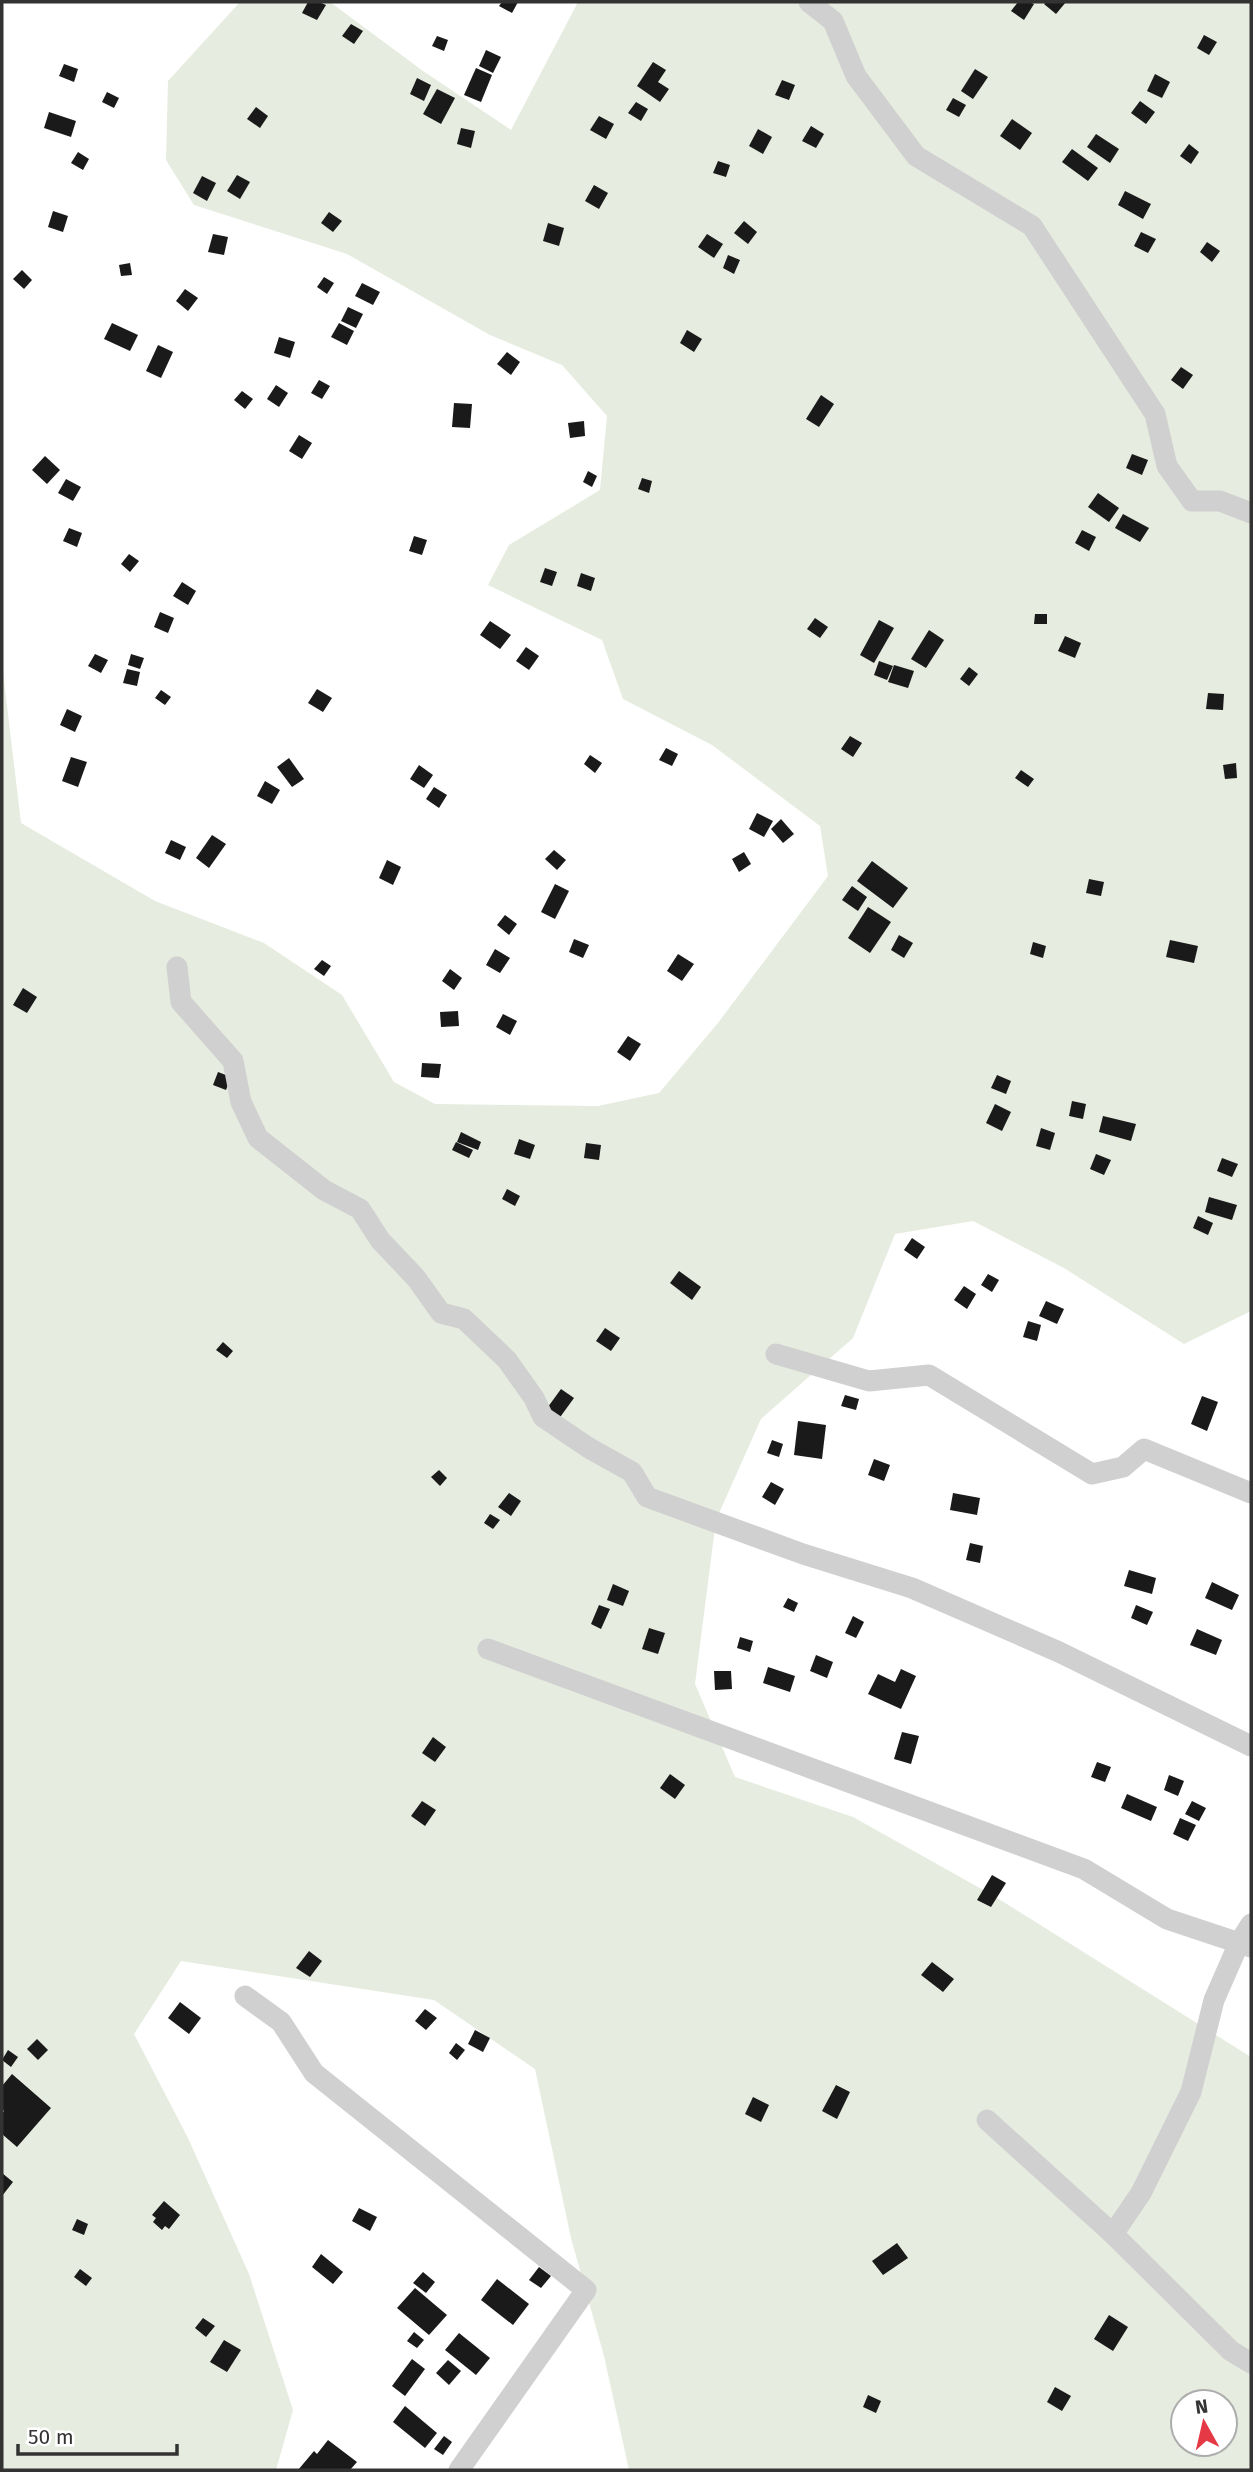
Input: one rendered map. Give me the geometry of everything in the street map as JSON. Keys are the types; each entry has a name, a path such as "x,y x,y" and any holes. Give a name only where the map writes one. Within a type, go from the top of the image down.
{"street":[{"path":"808,2 833,21 856,76 916,156 1032,226 1154,414 1167,466 1192,501 1220,501 1251,513"},
{"path":"177,967 181,1002 233,1061 241,1102 258,1138 324,1190 360,1209 380,1240 416,1278 441,1313 464,1319 507,1360 534,1398 543,1417 589,1448 632,1472 647,1497 803,1554 912,1588 1071,1658 1251,1746"},
{"path":"776,1354 869,1381 929,1375 1091,1474 1123,1467 1144,1449 1251,1493"},
{"path":"488,1649 1084,1869 1167,1919 1245,1945"},
{"path":"1113,2234 1141,2193 1191,2092 1214,2000 1245,1945 1251,1924"},
{"path":"245,1996 281,2022 314,2073 586,2290 459,2470"},
{"path":"987,2120 1113,2234 1231,2351 1251,2363"}],"shaded area":[{"path":"240,2 330,2 423,71 511,130 578,2 1251,2 1251,1311 1184,1344 1064,1268 973,1221 895,1234 853,1338 761,1419 716,1520 695,1684 735,1777 853,1817 994,1896 1251,2057 1251,2470 629,2470 604,2356 571,2238 535,2069 434,2000 181,1961 134,2034 188,2138 249,2274 293,2410 276,2470 2,2470 2,664 21,823 155,901 264,943 342,995 394,1082 435,1104 598,1106 659,1093 718,1023 828,876 820,826 712,745 623,699 602,640 488,585 509,545 600,490 607,416 562,365 490,335 347,254 194,205 166,160 168,81"}],"building":[{"path":"308,2 326,5 317,20 302,13"},
{"path":"502,2 518,2 512,13 499,6"},
{"path":"1018,2 1034,4 1024,20 1011,11"},
{"path":"1066,2 1056,14 1044,4"},
{"path":"351,24 363,31 354,44 342,36"},
{"path":"1204,35 1217,42 1209,55 1197,48"},
{"path":"437,36 448,40 444,51 432,46"},
{"path":"486,50 501,57 493,73 479,66"},
{"path":"653,62 666,70 658,82 669,89 660,102 637,86"},
{"path":"64,64 78,69 74,82 59,76"},
{"path":"476,68 492,75 481,102 464,95"},
{"path":"975,69 988,77 973,99 961,91"},
{"path":"1155,74 1170,82 1162,98 1147,91"},
{"path":"417,78 431,85 424,101 410,94"},
{"path":"782,80 795,85 789,100 775,95"},
{"path":"437,89 455,98 441,124 423,114"},
{"path":"107,92 119,98 114,108 102,102"},
{"path":"953,98 966,105 959,117 946,110"},
{"path":"1140,101 1155,112 1146,124 1131,113"},
{"path":"636,102 648,109 641,121 628,113"},
{"path":"256,107 268,116 260,128 247,119"},
{"path":"49,112 76,121 71,137 44,128"},
{"path":"599,116 614,124 606,139 590,130"},
{"path":"1012,119 1032,133 1020,150 1000,136"},
{"path":"811,126 824,134 816,148 802,141"},
{"path":"461,128 475,131 471,148 457,144"},
{"path":"758,129 772,137 763,154 749,146"},
{"path":"1096,134 1119,149 1110,163 1087,147"},
{"path":"1189,144 1199,152 1191,164 1180,156"},
{"path":"1072,149 1098,168 1088,181 1062,162"},
{"path":"78,152 89,159 83,170 71,163"},
{"path":"718,161 730,165 726,177 713,173"},
{"path":"237,175 250,182 240,199 227,191"},
{"path":"202,176 216,183 207,201 193,193"},
{"path":"594,185 608,193 599,209 585,201"},
{"path":"1125,191 1151,204 1143,219 1118,205"},
{"path":"53,211 68,216 63,232 48,227"},
{"path":"329,212 342,221 333,232 321,223"},
{"path":"744,221 757,232 748,244 734,233"},
{"path":"548,223 564,228 559,246 543,241"},
{"path":"1141,232 1156,239 1148,253 1134,246"},
{"path":"213,234 228,237 224,255 208,252"},
{"path":"707,234 723,244 714,258 698,247"},
{"path":"1207,242 1220,251 1212,262 1200,252"},
{"path":"728,255 740,260 734,274 723,268"},
{"path":"130,263 132,275 121,276 119,265"},
{"path":"22,270 32,280 24,289 13,279"},
{"path":"324,277 334,283 327,294 317,287"},
{"path":"362,283 380,292 373,305 355,296"},
{"path":"185,289 198,298 188,311 176,301"},
{"path":"348,307 363,314 356,328 341,321"},
{"path":"112,323 138,335 130,351 104,339"},
{"path":"339,323 354,331 347,345 331,337"},
{"path":"687,330 702,339 694,352 680,343"},
{"path":"279,337 295,342 290,358 274,353"},
{"path":"158,345 173,352 161,378 146,371"},
{"path":"507,352 520,362 511,375 497,364"},
{"path":"1181,367 1193,375 1183,389 1171,380"},
{"path":"319,380 330,386 322,399 311,393"},
{"path":"276,385 288,393 279,407 267,399"},
{"path":"242,391 253,399 245,409 234,400"},
{"path":"821,395 834,404 819,427 806,419"},
{"path":"454,403 472,404 470,428 452,427"},
{"path":"584,421 585,436 570,438 568,423"},
{"path":"299,435 312,443 302,459 289,451"},
{"path":"1132,454 1148,460 1142,475 1126,468"},
{"path":"45,456 60,470 47,484 32,470"},
{"path":"588,471 597,476 592,487 583,482"},
{"path":"642,478 652,481 649,493 638,489"},
{"path":"66,479 81,487 73,501 58,493"},
{"path":"1098,493 1119,508 1109,522 1088,507"},
{"path":"1123,514 1149,528 1140,542 1115,528"},
{"path":"69,528 82,533 77,547 63,541"},
{"path":"1082,530 1096,537 1089,551 1075,543"},
{"path":"414,536 427,540 422,555 409,551"},
{"path":"129,554 139,561 130,572 121,564"},
{"path":"545,568 557,572 552,586 540,582"},
{"path":"581,573 595,578 591,591 577,586"},
{"path":"182,582 196,591 188,605 173,596"},
{"path":"160,612 174,618 168,633 154,627"},
{"path":"1035,614 1047,614 1047,624 1034,624"},
{"path":"815,618 828,627 820,638 807,629"},
{"path":"879,620 894,628 874,663 860,655"},
{"path":"490,621 511,635 500,649 480,635"},
{"path":"929,630 944,640 926,668 911,659"},
{"path":"1065,636 1081,643 1075,658 1058,651"},
{"path":"526,647 539,656 529,670 516,661"},
{"path":"95,654 108,660 101,673 88,666"},
{"path":"131,654 144,658 140,669 128,665"},
{"path":"879,661 893,666 887,680 874,675"},
{"path":"894,665 914,671 908,688 888,682"},
{"path":"969,667 978,674 969,686 960,679"},
{"path":"127,669 140,672 137,686 123,683"},
{"path":"317,689 332,698 323,712 308,703"},
{"path":"161,690 171,697 165,705 155,698"},
{"path":"1208,693 1224,694 1223,710 1206,709"},
{"path":"67,709 82,716 75,732 60,725"},
{"path":"850,736 862,743 853,757 841,749"},
{"path":"666,748 678,754 672,766 659,760"},
{"path":"590,755 602,763 595,773 584,764"},
{"path":"71,757 87,762 78,787 62,781"},
{"path":"289,758 304,779 292,787 277,767"},
{"path":"1236,763 1237,778 1225,779 1223,765"},
{"path":"419,765 433,775 424,788 410,779"},
{"path":"1021,770 1034,779 1028,787 1015,778"},
{"path":"265,781 280,790 272,804 257,796"},
{"path":"434,787 447,795 439,808 426,799"},
{"path":"757,813 773,821 764,837 749,829"},
{"path":"781,819 794,834 783,843 771,829"},
{"path":"212,835 226,844 209,868 196,858"},
{"path":"171,840 186,847 180,860 165,853"},
{"path":"554,850 566,860 557,870 545,859"},
{"path":"744,852 751,864 739,872 732,859"},
{"path":"387,860 401,867 393,885 379,878"},
{"path":"872,861 908,888 893,908 857,881"},
{"path":"1089,879 1104,882 1101,896 1086,893"},
{"path":"555,884 569,891 555,919 541,912"},
{"path":"852,886 867,897 858,911 842,900"},
{"path":"868,907 891,922 870,953 848,938"},
{"path":"505,915 517,924 509,935 497,925"},
{"path":"899,935 913,943 904,958 891,950"},
{"path":"574,939 589,945 583,958 569,952"},
{"path":"1170,940 1198,946 1194,963 1166,957"},
{"path":"1033,942 1046,946 1043,958 1030,954"},
{"path":"495,949 510,958 500,973 486,965"},
{"path":"678,954 694,964 682,981 667,971"},
{"path":"322,960 331,966 324,976 314,969"},
{"path":"450,969 462,978 454,990 442,981"},
{"path":"23,988 37,997 27,1013 13,1005"},
{"path":"458,1011 459,1026 441,1027 440,1012"},
{"path":"503,1014 517,1021 510,1035 496,1027"},
{"path":"628,1036 641,1044 630,1061 617,1052"},
{"path":"422,1063 441,1064 439,1078 421,1077"},
{"path":"218,1072 231,1077 226,1090 213,1085"},
{"path":"997,1075 1011,1081 1006,1094 991,1088"},
{"path":"1072,1101 1086,1104 1083,1119 1069,1116"},
{"path":"995,1104 1011,1112 1002,1131 986,1123"},
{"path":"1103,1116 1136,1124 1131,1141 1099,1132"},
{"path":"1041,1128 1055,1133 1050,1150 1036,1146"},
{"path":"461,1132 481,1142 478,1150 457,1142"},
{"path":"519,1139 535,1145 530,1159 514,1154"},
{"path":"456,1142 473,1150 469,1158 452,1150"},
{"path":"586,1143 601,1145 599,1160 584,1158"},
{"path":"1096,1154 1111,1160 1104,1175 1090,1169"},
{"path":"1222,1158 1238,1164 1232,1177 1217,1171"},
{"path":"507,1189 520,1196 515,1206 502,1199"},
{"path":"1209,1197 1237,1205 1232,1220 1205,1212"},
{"path":"1198,1216 1213,1223 1208,1235 1193,1228"},
{"path":"912,1238 925,1247 917,1259 904,1250"},
{"path":"679,1271 701,1287 692,1300 670,1283"},
{"path":"988,1274 999,1280 992,1292 981,1285"},
{"path":"964,1286 976,1294 967,1309 954,1300"},
{"path":"1046,1301 1064,1309 1057,1324 1039,1316"},
{"path":"1028,1321 1041,1325 1037,1341 1023,1337"},
{"path":"605,1328 620,1338 611,1351 596,1341"},
{"path":"223,1342 233,1351 227,1358 216,1350"},
{"path":"561,1389 574,1398 558,1420 545,1411"},
{"path":"845,1395 859,1399 856,1410 841,1406"},
{"path":"1202,1396 1218,1402 1207,1431 1191,1424"},
{"path":"798,1421 826,1425 822,1459 794,1455"},
{"path":"772,1440 783,1444 779,1457 767,1453"},
{"path":"874,1459 890,1465 884,1481 868,1475"},
{"path":"439,1470 447,1478 440,1486 431,1477"},
{"path":"771,1482 784,1489 775,1505 762,1497"},
{"path":"509,1493 521,1501 511,1516 498,1507"},
{"path":"953,1493 980,1498 977,1515 950,1510"},
{"path":"490,1514 500,1520 493,1529 484,1523"},
{"path":"970,1543 983,1546 980,1563 966,1560"},
{"path":"1129,1570 1156,1578 1152,1594 1124,1586"},
{"path":"1212,1582 1239,1595 1232,1610 1205,1598"},
{"path":"613,1584 629,1591 623,1606 607,1600"},
{"path":"788,1598 798,1603 794,1612 783,1607"},
{"path":"599,1605 610,1609 601,1629 591,1624"},
{"path":"1136,1605 1153,1612 1147,1625 1131,1618"},
{"path":"853,1616 864,1622 856,1638 845,1633"},
{"path":"649,1628 665,1633 658,1654 642,1649"},
{"path":"1197,1629 1222,1640 1216,1655 1190,1645"},
{"path":"740,1637 753,1641 750,1652 737,1648"},
{"path":"816,1655 833,1662 827,1678 810,1671"},
{"path":"768,1667 795,1676 790,1692 763,1683"},
{"path":"901,1669 916,1676 901,1709 868,1694 878,1674 895,1682"},
{"path":"714,1671 731,1671 732,1689 715,1690"},
{"path":"902,1732 919,1736 911,1764 894,1759"},
{"path":"433,1737 446,1747 435,1762 422,1753"},
{"path":"1097,1762 1111,1767 1105,1782 1091,1777"},
{"path":"670,1774 685,1785 675,1799 660,1788"},
{"path":"1169,1775 1184,1781 1178,1796 1164,1790"},
{"path":"1127,1794 1157,1807 1151,1821 1121,1808"},
{"path":"422,1801 436,1810 425,1826 411,1816"},
{"path":"1192,1801 1206,1808 1199,1821 1185,1814"},
{"path":"1180,1818 1196,1825 1188,1841 1173,1834"},
{"path":"992,1875 1006,1883 991,1907 977,1900"},
{"path":"309,1951 322,1961 310,1977 296,1968"},
{"path":"932,1962 954,1979 943,1992 921,1975"},
{"path":"180,2002 201,2018 189,2034 168,2018"},
{"path":"425,2009 437,2018 426,2030 415,2021"},
{"path":"475,2030 490,2038 483,2052 468,2044"},
{"path":"37,2039 48,2050 38,2060 27,2049"},
{"path":"456,2043 465,2050 457,2060 449,2053"},
{"path":"8,2050 18,2057 11,2067 2,2060"},
{"path":"12,2074 51,2108 17,2147 2,2134 2,2086"},
{"path":"836,2085 850,2092 837,2119 822,2111"},
{"path":"753,2097 769,2105 761,2122 745,2114"},
{"path":"2,2173 13,2182 2,2196"},
{"path":"164,2201 180,2215 169,2229 165,2226 162,2230 153,2222 156,2218 152,2215"},
{"path":"359,2208 377,2217 370,2231 352,2221"},
{"path":"77,2219 88,2224 84,2235 72,2230"},
{"path":"897,2243 908,2258 883,2275 872,2261"},
{"path":"321,2254 343,2272 333,2284 312,2267"},
{"path":"539,2267 551,2276 541,2288 529,2280"},
{"path":"80,2269 92,2278 86,2286 74,2277"},
{"path":"423,2272 435,2282 426,2293 413,2283"},
{"path":"497,2279 529,2304 513,2325 481,2300"},
{"path":"415,2288 447,2315 429,2335 397,2308"},
{"path":"1109,2315 1128,2327 1113,2351 1094,2339"},
{"path":"203,2318 215,2326 206,2337 195,2328"},
{"path":"414,2332 424,2340 417,2348 407,2341"},
{"path":"459,2333 490,2358 476,2375 445,2350"},
{"path":"224,2340 241,2350 227,2372 210,2362"},
{"path":"412,2359 425,2369 405,2396 392,2386"},
{"path":"448,2360 461,2371 449,2385 436,2373"},
{"path":"1055,2387 1071,2396 1062,2411 1047,2402"},
{"path":"868,2395 881,2401 876,2413 863,2407"},
{"path":"405,2406 437,2433 425,2448 393,2422"},
{"path":"444,2436 452,2442 443,2455 434,2449"},
{"path":"328,2440 357,2462 350,2470 298,2470 314,2451 317,2454"}]}
